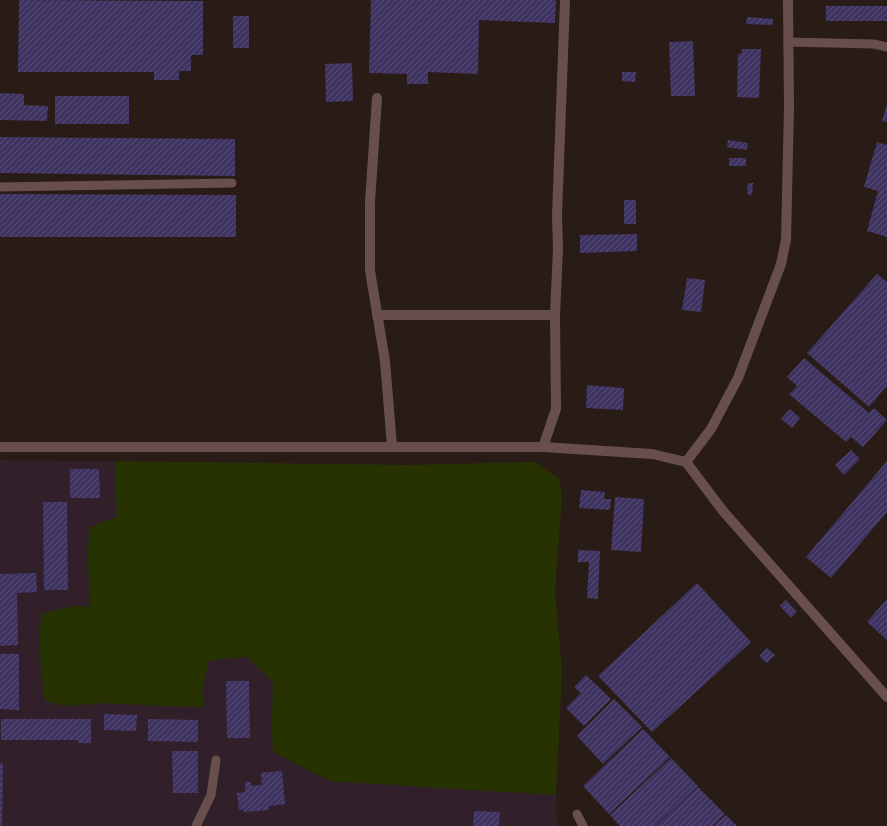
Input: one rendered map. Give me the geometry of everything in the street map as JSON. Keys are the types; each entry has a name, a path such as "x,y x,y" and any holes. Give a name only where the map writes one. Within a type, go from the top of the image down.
{"street":[{"path":"543,447 556,409 555,315 558,249 557,216 565,0"},
{"path":"686,462 711,429 738,378 781,264 786,240 790,106 788,0"},
{"path":"377,98 370,202 370,271 385,361 392,446"},
{"path":"377,315 555,315"},
{"path":"0,447 543,447 652,454 686,462 723,511 887,697"}],"lane":[{"path":"788,42 874,44 887,47"},
{"path":"0,186 232,183"},
{"path":"196,826 211,795 216,760"},
{"path":"577,814 582,826"}],"shaded area":[{"path":"0,460 411,465 535,462 559,479 562,497 555,590 562,672 556,795 557,826 0,826"}],"green space":[{"path":"115,461 411,465 535,462 559,479 562,497 555,590 562,672 556,795 330,781 273,752 273,682 247,657 209,660 202,689 204,707 105,703 65,706 45,701 40,658 41,614 74,606 90,607 88,559 89,527 117,517"}],"building":[{"path":"19,0 203,1 203,55 191,55 191,71 179,71 179,80 154,80 154,72 18,72"},
{"path":"371,0 556,0 555,23 479,20 478,74 428,72 428,84 407,84 407,74 369,73"},
{"path":"826,6 887,6 887,21 826,21"},
{"path":"233,16 249,16 249,48 233,48"},
{"path":"747,17 773,19 773,25 746,24"},
{"path":"693,41 695,96 671,96 669,42"},
{"path":"742,49 761,49 759,98 737,97 738,54 741,54"},
{"path":"352,63 353,101 326,102 325,64"},
{"path":"622,72 636,72 635,82 622,81"},
{"path":"0,93 24,94 24,105 48,106 47,121 0,120"},
{"path":"55,96 129,96 129,124 55,124"},
{"path":"887,104 887,122 882,121"},
{"path":"0,137 235,139 235,176 0,173"},
{"path":"728,140 748,143 747,150 727,147"},
{"path":"877,142 887,145 887,237 867,231 878,191 864,187"},
{"path":"729,158 746,158 746,166 729,166"},
{"path":"748,183 753,183 752,195 747,194"},
{"path":"0,194 236,195 236,237 0,237"},
{"path":"624,200 636,200 636,224 624,224"},
{"path":"637,234 637,251 580,253 580,235"},
{"path":"877,274 887,282 887,386 869,407 807,353"},
{"path":"687,278 705,280 701,312 682,310"},
{"path":"804,358 869,413 874,408 887,420 863,447 851,437 846,442 789,394 797,386 787,377"},
{"path":"587,385 624,388 623,410 586,408"},
{"path":"790,409 800,418 792,428 781,419"},
{"path":"851,450 860,459 844,475 835,465"},
{"path":"887,461 887,512 831,578 806,557"},
{"path":"70,469 99,469 100,498 70,498"},
{"path":"581,490 605,492 604,499 611,499 610,510 579,508"},
{"path":"615,497 644,499 641,552 611,550"},
{"path":"43,502 67,502 68,590 44,590"},
{"path":"578,550 600,551 598,599 587,598 589,562 578,562"},
{"path":"36,573 37,592 17,593 18,645 0,646 0,574"},
{"path":"697,583 751,642 652,732 598,676"},
{"path":"887,599 887,640 867,622"},
{"path":"786,600 797,612 791,618 780,606"},
{"path":"767,648 775,655 767,663 759,656"},
{"path":"0,654 19,654 19,710 0,709"},
{"path":"586,675 611,699 584,726 566,708 581,693 574,687"},
{"path":"226,681 249,681 250,738 227,738"},
{"path":"614,699 642,727 603,764 577,736"},
{"path":"104,714 137,715 136,731 104,730"},
{"path":"1,719 91,719 91,743 78,743 78,740 1,740"},
{"path":"148,719 198,720 198,742 148,741"},
{"path":"643,729 670,757 609,814 583,786"},
{"path":"172,751 198,751 198,793 173,793"},
{"path":"671,758 698,786 655,826 620,826 610,815"},
{"path":"0,763 3,763 2,826 0,826"},
{"path":"282,771 285,804 269,806 269,810 243,812 243,809 239,810 237,793 245,792 245,782 251,782 251,786 262,785 261,773"},
{"path":"698,787 725,814 713,826 656,826"},
{"path":"474,811 500,812 499,826 473,826"},
{"path":"726,815 737,826 714,826"}]}
